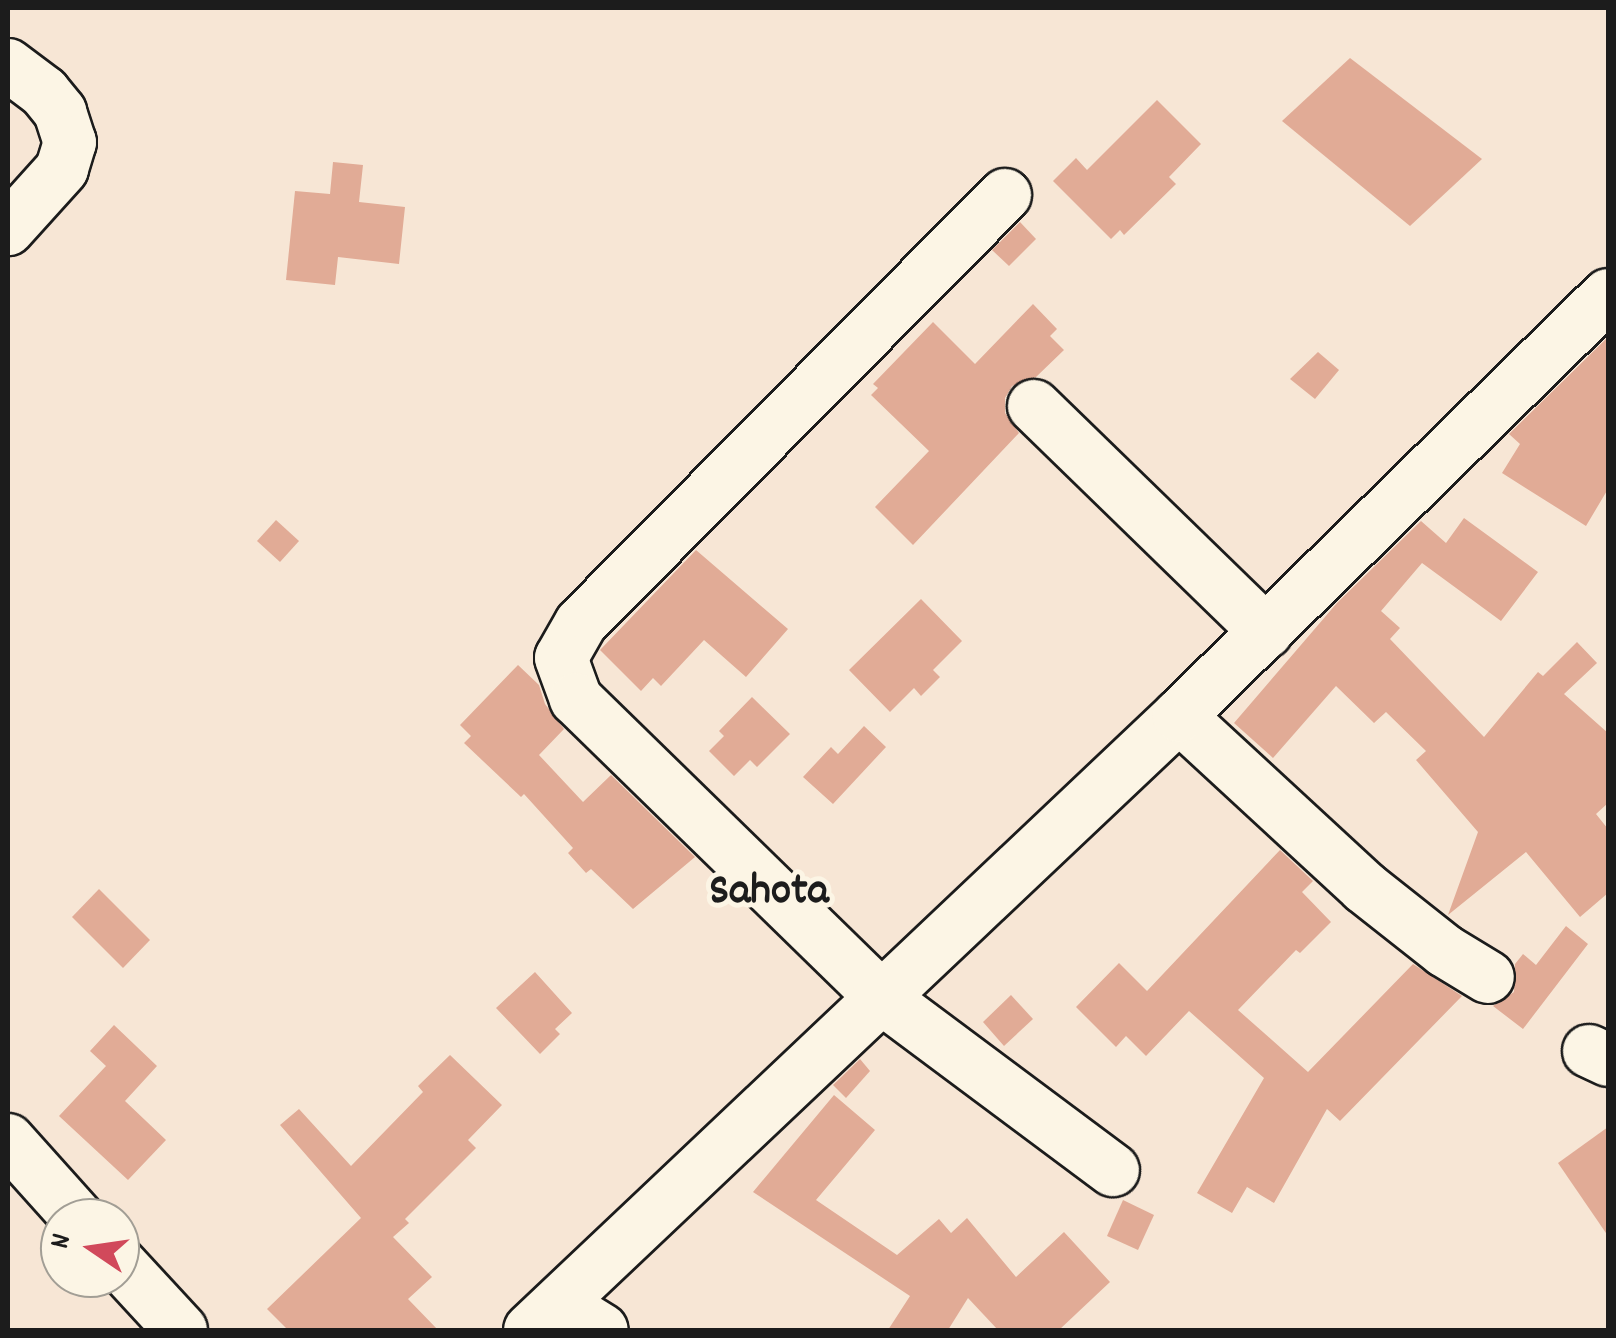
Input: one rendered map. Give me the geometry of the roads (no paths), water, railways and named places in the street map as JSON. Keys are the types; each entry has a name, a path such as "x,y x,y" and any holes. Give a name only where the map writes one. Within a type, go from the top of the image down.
{"street":[{"path":"8,65 52,102 70,142 62,169 8,230"},
{"path":"1005,195 603,600 581,623 561,658 576,699 882,998 1113,1170"},
{"path":"564,1322 882,998 1266,632 1608,296"},
{"path":"1034,406 1266,632"},
{"path":"1179,716 1364,887 1445,951 1488,976"},
{"path":"8,1140 60,1198"},
{"path":"140,1286 180,1330"}],"district":[{"name":"Sahota","path":"769,894"}]}
